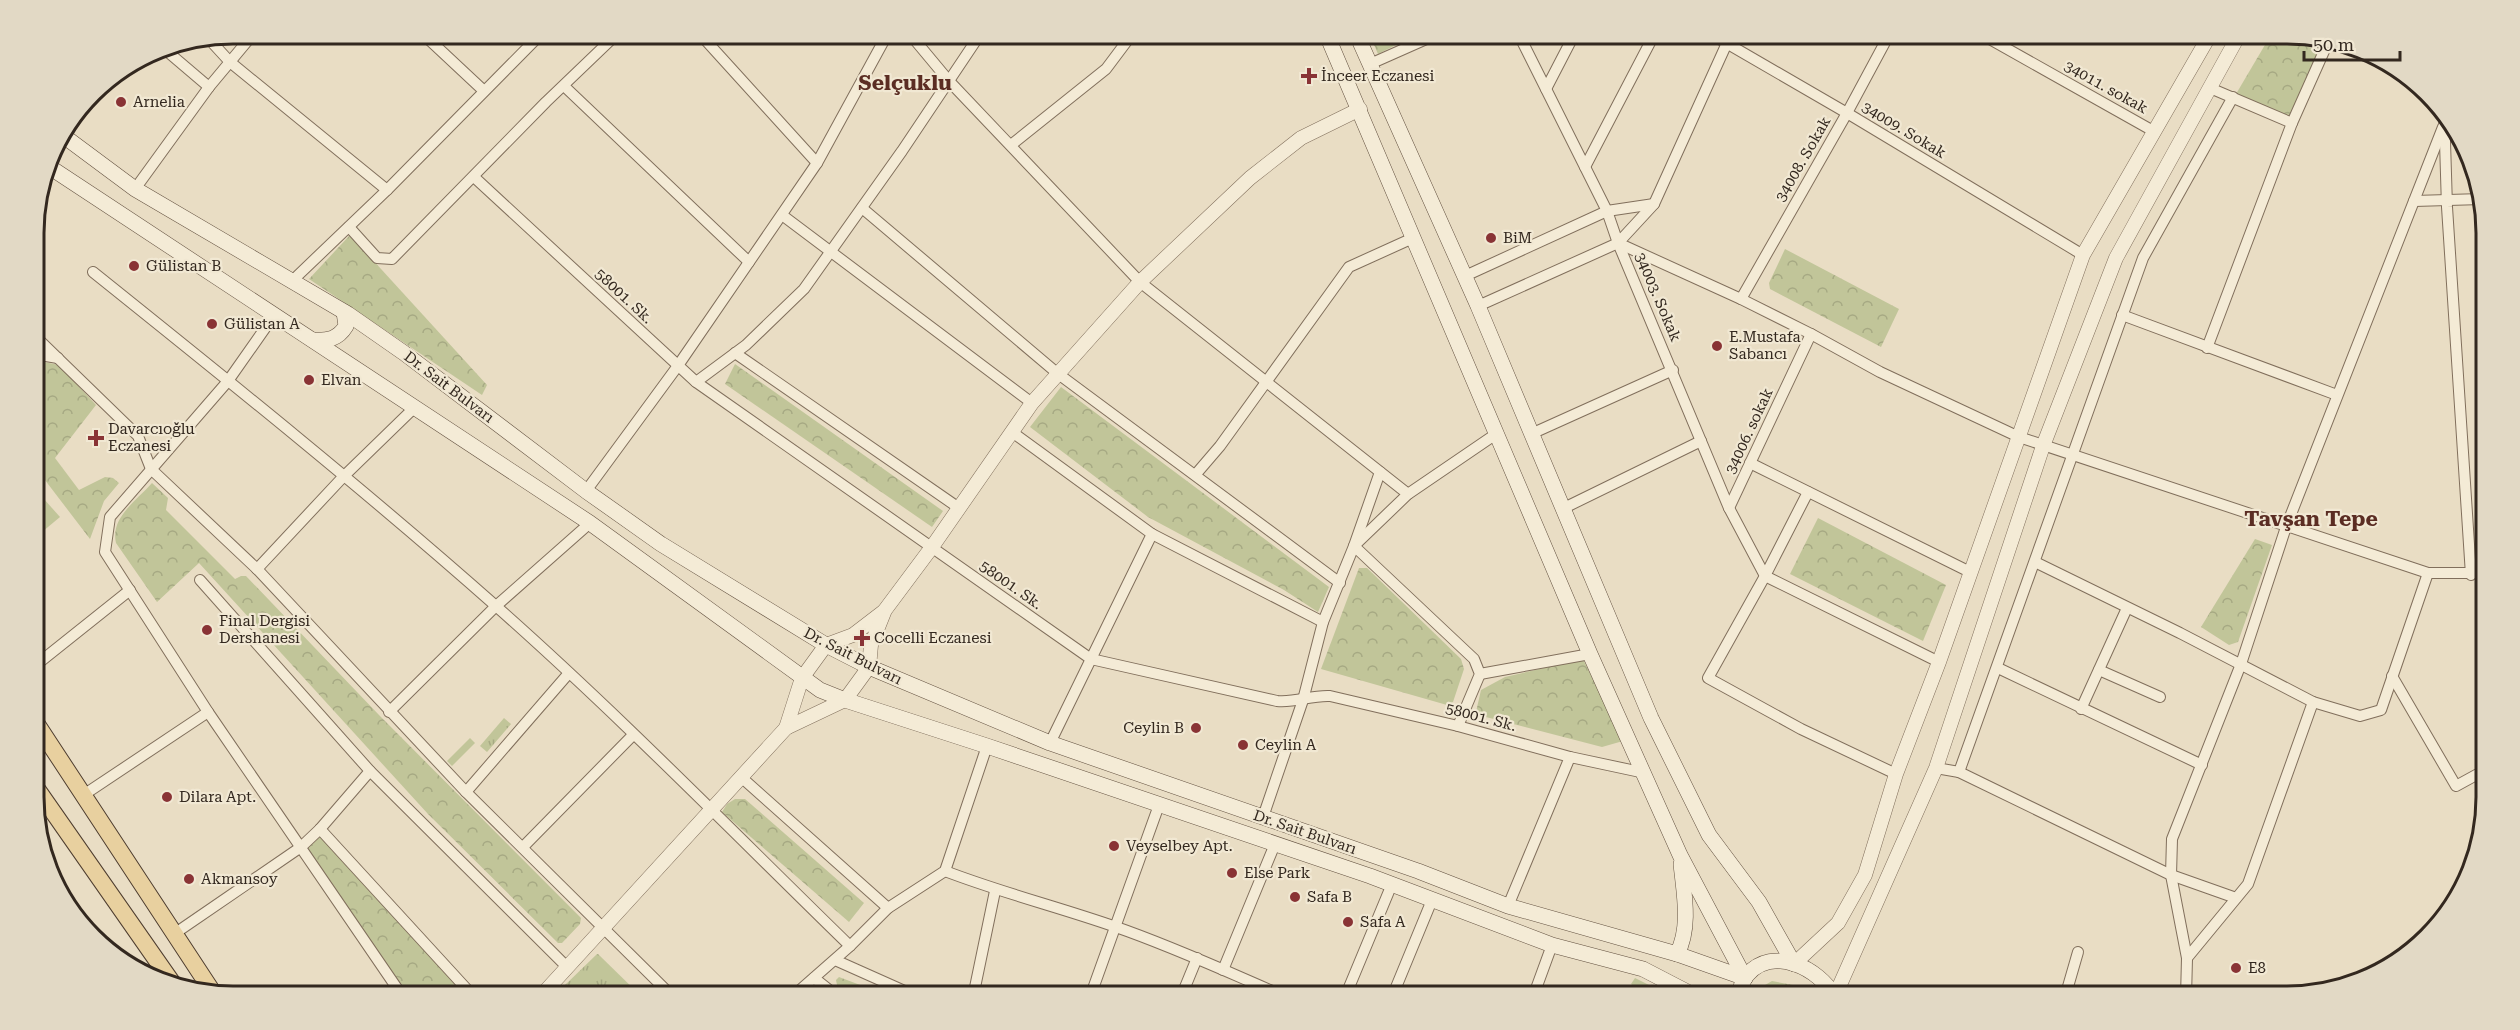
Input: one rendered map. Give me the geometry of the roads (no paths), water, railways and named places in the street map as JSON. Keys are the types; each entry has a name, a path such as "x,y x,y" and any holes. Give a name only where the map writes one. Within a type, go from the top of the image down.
{"main road":[{"path":"1331,44 1590,654 1680,855 1745,978"},
{"path":"1361,44 1478,306 1651,718 1709,835 1759,902 1794,964"},
{"name":"Dr. Sait Bulvarı","path":"68,139 135,189 344,312 404,353 586,491 661,544 826,645 868,668 1050,743 1418,871 1508,906 1677,954 1745,978"},
{"name":"Dr. Sait Bulvarı","path":"54,170 590,523 820,690 1392,884 1552,945 1643,969 1676,986"},
{"path":"313,340 326,341 337,336 346,326 344,312"},
{"path":"44,735 208,985"},
{"path":"44,801 166,974"},
{"path":"1677,954 1682,945 1684,928 1680,855"},
{"path":"1741,986 1745,978 1762,964 1776,960 1794,964 1822,980 1827,986"}],"street":[{"path":"135,189 209,87 245,44"},
{"path":"434,44 484,91"},
{"path":"291,282 387,190 531,44"},
{"path":"349,227 377,258 392,259 604,44"},
{"path":"709,44 817,163"},
{"path":"586,491 677,367 817,163 882,44"},
{"path":"918,44 949,81 1140,282 1408,494"},
{"path":"696,382 735,353 804,289 974,44"},
{"path":"1011,145 1106,69 1125,44"},
{"path":"1370,64 1415,44"},
{"name":"34003. Sokak","path":"1524,44 1607,210 1618,243 1729,508 1765,576"},
{"path":"1546,89 1569,44"},
{"path":"1585,167 1649,44"},
{"path":"1478,306 1618,243 1654,204 1726,44"},
{"name":"34009. Sokak","path":"1726,44 1847,113 2083,255"},
{"name":"34008. Sokak","path":"1741,299 1884,44"},
{"name":"34011. sokak","path":"1999,44 2155,132"},
{"path":"1794,964 1838,923 1865,875 1896,774 1939,662 2083,255 2205,44"},
{"path":"1840,986 1936,768 2043,446 2116,258 2235,44"},
{"path":"214,45 230,62 387,190"},
{"path":"2207,348 2292,123 2327,47"},
{"path":"170,54 209,87"},
{"path":"564,86 749,262"},
{"path":"2210,88 2292,123"},
{"path":"1959,772 2143,258 2233,97"},
{"path":"551,986 566,966 786,728 845,700 868,668 871,645 885,610 932,547 1032,402 1140,282 1250,178 1301,138 1360,109"},
{"path":"2444,127 2446,200 2471,575"},
{"path":"2186,986 2187,958 2171,875 2172,839 2241,664 2286,527 2444,127"},
{"name":"58001. Sk.","path":"474,177 677,367 696,382 1091,659 1289,702 1316,696 1330,696 1458,726 1570,757 1645,773"},
{"path":"2414,201 2473,199"},
{"path":"1465,276 1607,210 1654,204"},
{"path":"862,208 1057,373 1340,583"},
{"path":"782,215 1032,402"},
{"path":"1196,474 1266,383 1349,267 1413,238"},
{"path":"1618,243 1741,299 1812,334 1880,372 2019,437 2428,573 2476,574"},
{"path":"93,272 228,381 496,606 569,673 850,946"},
{"path":"275,314 228,381 110,517 105,552 208,712 396,986"},
{"path":"2122,315 2337,395"},
{"name":"34006. sokak","path":"1729,508 1812,334"},
{"path":"44,345 138,436 151,469 257,569 466,792 662,986"},
{"path":"735,353 959,508"},
{"path":"44,356 58,358"},
{"path":"1531,434 1673,370"},
{"path":"257,569 343,477 414,408"},
{"path":"1012,432 1152,534 1323,622"},
{"path":"1354,546 1408,494 1496,434"},
{"path":"1562,509 1701,441"},
{"path":"1750,463 1970,572"},
{"path":"1263,817 1303,700 1323,622 1340,583 1380,472"},
{"path":"1808,492 1765,576 1708,678 1801,729 1896,774"},
{"path":"389,712 496,606 590,523"},
{"path":"1050,743 1152,534"},
{"path":"1354,546 1474,659 1480,674 1458,726"},
{"path":"2035,562 2313,702 2360,716 2381,710 2428,573"},
{"path":"1765,576 1939,662"},
{"path":"200,580 370,771 566,966"},
{"path":"44,659 130,590"},
{"path":"2082,709 2127,608"},
{"path":"786,728 802,678 826,645 853,635 885,610"},
{"path":"1480,674 1590,654"},
{"path":"1998,668 2202,765"},
{"path":"2099,670 2160,697"},
{"path":"466,792 569,673"},
{"path":"2392,676 2456,786 2476,775"},
{"path":"2187,958 2248,884 2313,702"},
{"path":"85,794 208,712"},
{"path":"523,847 633,735"},
{"path":"805,986 888,908 945,871 987,746"},
{"path":"1508,906 1570,757"},
{"path":"1936,768 1959,772 2171,875 2236,898"},
{"path":"174,934 301,847 320,829 370,771"},
{"path":"741,777 888,908"},
{"path":"1094,986 1159,805"},
{"path":"320,829 464,986"},
{"path":"1224,970 1275,844"},
{"path":"945,871 996,891 1115,927 1197,958 1261,986"},
{"path":"1350,986 1392,884"},
{"path":"976,986 996,891"},
{"path":"1397,986 1432,900"},
{"path":"1537,986 1552,945"},
{"path":"2068,986 2078,952"},
{"path":"1186,986 1197,958"},
{"path":"835,960 893,986"},
{"path":"814,978 824,986"}],"place":[{"name":"İnceer Eczanesi","path":"1309,76"},
{"name":"Arnelia","path":"121,102"},
{"name":"BiM","path":"1491,238"},
{"name":"Gülistan B","path":"134,266"},
{"name":"Gülistan A","path":"212,324"},
{"name":"E.Mustafa Sabancı","path":"1717,346"},
{"name":"Elvan","path":"309,380"},
{"name":"Davarcıoğlu Eczanesi","path":"96,438"},
{"name":"Final Dergisi Dershanesi","path":"207,630"},
{"name":"Cocelli Eczanesi","path":"862,638"},
{"name":"Ceylin B","path":"1196,728"},
{"name":"Ceylin A","path":"1243,745"},
{"name":"Dilara Apt.","path":"167,797"},
{"name":"Veyselbey Apt.","path":"1114,846"},
{"name":"Else Park","path":"1232,873"},
{"name":"Akmansoy","path":"189,879"},
{"name":"Safa B","path":"1295,897"},
{"name":"Safa A","path":"1348,922"},
{"name":"E8","path":"2236,968"}],"district":[{"name":"Selçuklu","path":"905,83"},
{"name":"Tavşan Tepe","path":"2311,519"}]}
